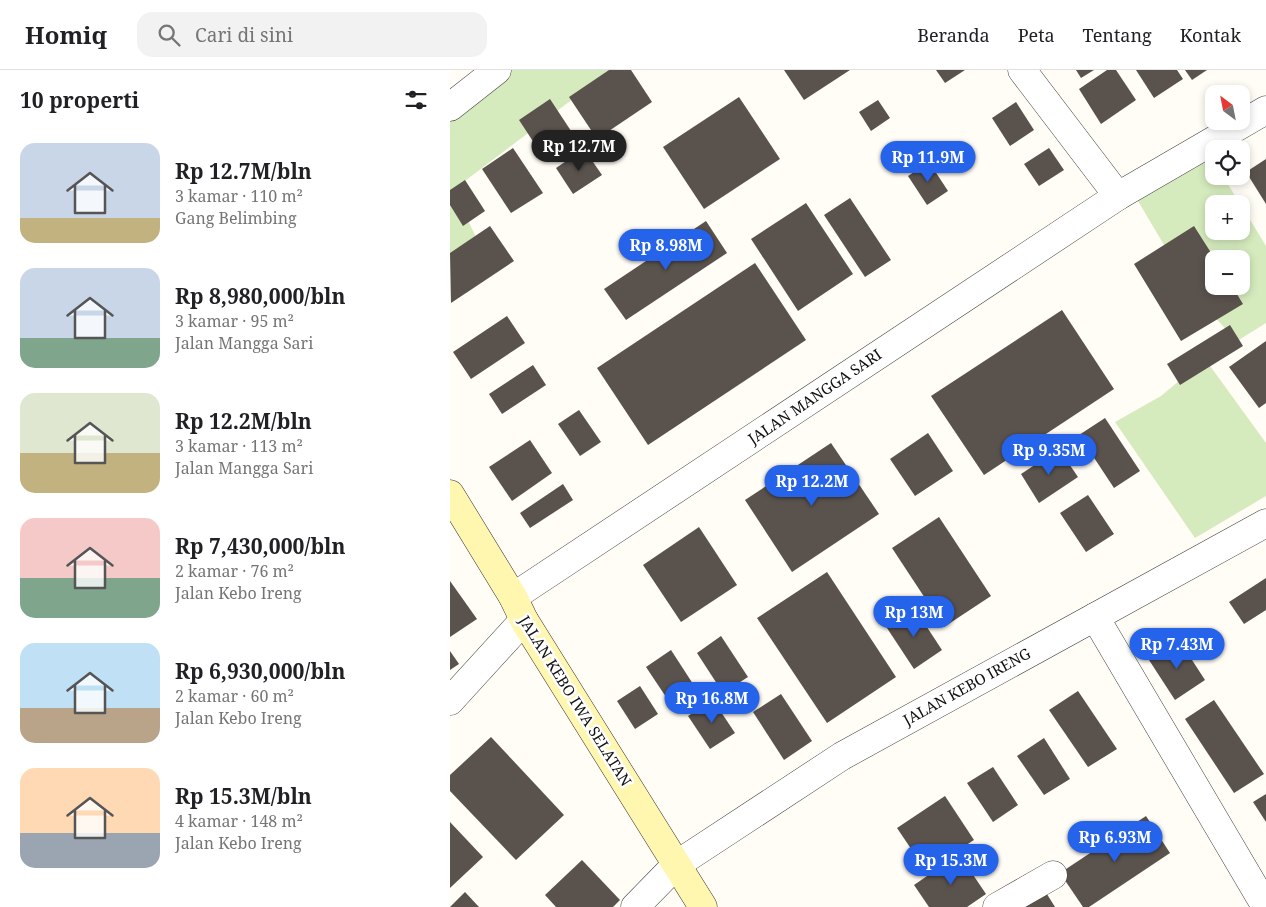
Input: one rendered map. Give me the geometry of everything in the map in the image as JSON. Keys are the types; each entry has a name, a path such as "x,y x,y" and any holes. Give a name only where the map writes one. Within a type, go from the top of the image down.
{"street":[{"path":"450,108 497,70"},
{"path":"1022,70 1118,196"},
{"name":"JALAN MANGGA SARI","path":"450,701 519,609 1118,196 1266,110"},
{"name":"JALAN KEBO IWA SELATAN","path":"450,494 703,907"},
{"name":"JALAN KEBO IRENG","path":"635,907 676,865 842,756 1266,523"},
{"path":"1095,617 1266,907"},
{"path":"997,907 1053,875"}],"green space":[{"path":"487,70 611,70 453,190 479,243 450,255 450,95"},
{"path":"1202,141 1205,146 1205,185 1228,185 1235,195 1205,195 1205,240 1250,240 1250,220 1266,246 1266,323 1237,341 1193,294 1128,184"},
{"path":"1205,359 1266,443 1266,496 1195,538 1115,422 1161,396"}],"building":[{"path":"609,70 631,70 652,102 597,139 569,97"},
{"path":"784,70 850,70 804,100"},
{"path":"936,70 965,70 945,83"},
{"path":"1076,70 1094,70 1081,78"},
{"path":"1107,70 1116,70 1136,100 1101,124 1079,89"},
{"path":"1136,70 1177,70 1183,79 1154,98"},
{"path":"1185,70 1207,70 1192,80"},
{"path":"739,97 780,159 704,209 663,147"},
{"path":"550,99 575,137 544,158 519,120"},
{"path":"878,100 890,118 871,131 859,112"},
{"path":"1016,102 1034,130 1010,146 992,118"},
{"path":"513,148 543,193 511,213 482,169"},
{"path":"1049,148 1064,170 1039,186 1024,164"},
{"path":"584,149 602,175 573,194 556,168"},
{"path":"1266,159 1266,204 1250,178 1250,169"},
{"path":"929,162 948,191 927,205 908,176"},
{"path":"465,180 485,211 463,226 450,205 450,190"},
{"path":"850,198 891,260 865,277 824,215"},
{"path":"806,203 853,274 798,311 751,239"},
{"path":"706,221 727,253 626,320 604,289"},
{"path":"490,226 514,261 451,303 450,253"},
{"path":"1194,226 1209,250 1205,250 1205,295 1238,295 1243,304 1181,341 1134,264"},
{"path":"755,263 806,340 648,445 597,368"},
{"path":"1062,310 1114,389 984,475 931,396"},
{"path":"507,316 525,343 471,379 453,352"},
{"path":"1230,325 1243,346 1180,385 1167,364"},
{"path":"1266,341 1266,403 1259,408 1229,367"},
{"path":"533,365 546,385 502,414 489,394"},
{"path":"579,410 601,442 580,456 558,424"},
{"path":"1105,418 1140,471 1114,488 1079,435"},
{"path":"928,433 953,471 915,496 890,459"},
{"path":"530,440 552,473 512,501 489,467"},
{"path":"831,443 879,514 792,572 745,500"},
{"path":"1059,449 1078,477 1039,503 1021,474"},
{"path":"563,484 573,500 530,528 520,513"},
{"path":"1088,495 1114,534 1086,552 1060,513"},
{"path":"939,517 991,596 944,627 892,548"},
{"path":"699,527 737,585 681,622 643,565"},
{"path":"827,572 896,677 827,723 757,618"},
{"path":"1266,578 1266,610 1244,624 1229,602"},
{"path":"450,581 477,619 450,637"},
{"path":"913,606 942,650 914,669 885,625"},
{"path":"721,636 748,677 723,693 697,653"},
{"path":"1179,640 1205,680 1175,700 1149,660"},
{"path":"671,650 695,687 670,703 646,667"},
{"path":"450,651 459,664 450,670"},
{"path":"640,686 658,714 635,729 617,701"},
{"path":"1078,691 1117,749 1088,767 1049,710"},
{"path":"781,694 812,741 784,760 753,712"},
{"path":"713,700 735,733 710,749 688,716"},
{"path":"1214,700 1264,774 1234,793 1185,719"},
{"path":"491,737 564,815 516,860 450,791 450,775"},
{"path":"1044,738 1070,779 1044,795 1017,756"},
{"path":"993,767 1018,805 993,822 967,783"},
{"path":"1266,794 1266,822 1253,802"},
{"path":"945,796 974,840 926,871 897,828"},
{"path":"1146,816 1170,853 1089,907 1083,907 1060,873"},
{"path":"450,822 483,857 450,888"},
{"path":"959,854 986,894 967,907 929,907 914,885"},
{"path":"582,860 620,900 613,907 556,907 545,895"},
{"path":"1045,891 1055,907 1021,907"},
{"path":"465,892 479,907 450,907"}]}
